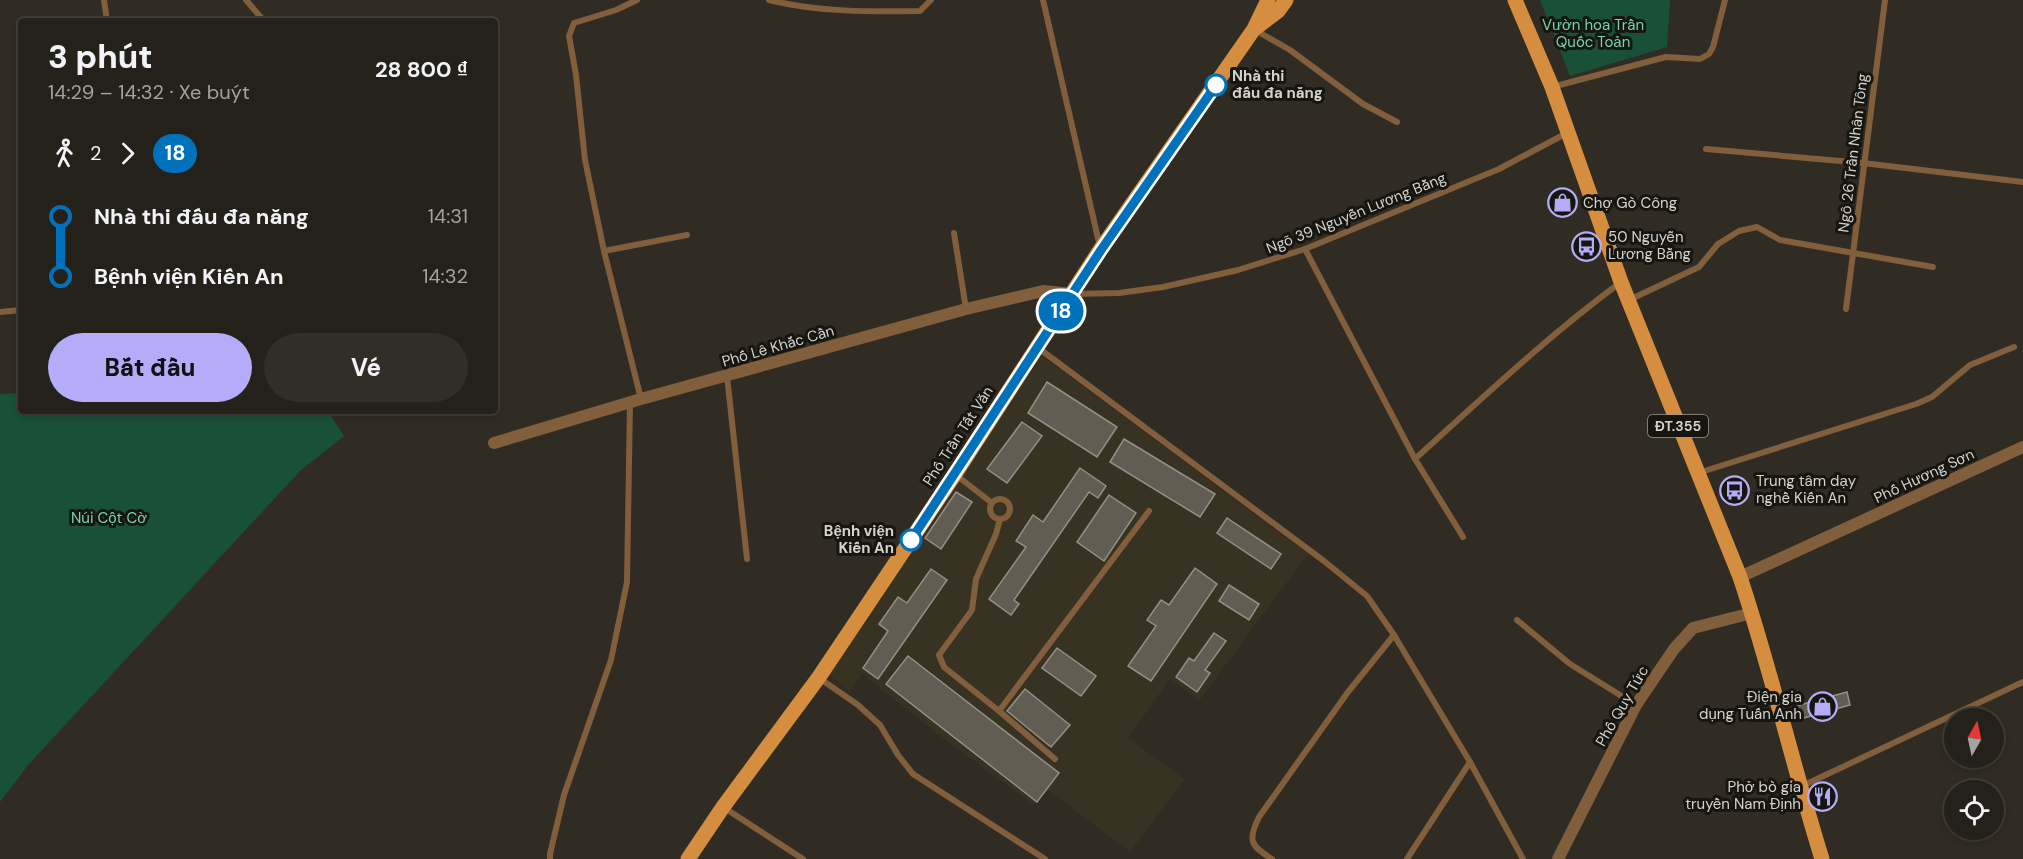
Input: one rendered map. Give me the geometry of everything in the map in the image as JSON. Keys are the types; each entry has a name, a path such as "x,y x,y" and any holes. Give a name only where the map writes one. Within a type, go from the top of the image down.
{"main road":[{"name":"Phố Trần Tất Văn","path":"688,859 723,807 819,677 1101,250 1254,29 1268,0"},
{"name":"Phố Trần Tất Văn","path":"1254,29 1278,11 1286,0"},
{"name":"ĐT.355","path":"1515,0 1552,87 1620,282 1740,577 1822,859"}],"street":[{"name":"Phố Lê Khắc Cần","path":"494,443 966,309 1043,291 1072,294"},
{"name":"Phố Hương Sơn","path":"1740,577 2023,448"},
{"name":"Phố Quy Tức","path":"1558,859 1636,705 1674,649 1693,628 1752,614"}],"lane":[{"path":"104,0 107,18"},
{"path":"246,0 261,18"},
{"path":"550,859 564,795 611,660 627,582 636,401 585,160 576,75 569,36 574,23 616,10 638,0"},
{"path":"769,0 799,7 885,12 920,11 931,0"},
{"path":"1043,0 1101,250"},
{"path":"1552,87 1666,57 1700,59 1709,54 1713,47 1725,0"},
{"name":"Ngô 26 Trần Nhân Tông","path":"1845,309 1885,0"},
{"path":"1254,29 1290,50 1363,104 1397,122"},
{"name":"Ngõ 39 Nguyễn Lương Bằng","path":"1072,294 1119,293 1163,287 1238,270 1305,249 1498,169 1568,133"},
{"path":"1706,149 2023,182"},
{"path":"1628,300 1699,267 1718,244 1739,231 1757,227 1780,240 1933,267"},
{"path":"954,233 966,309"},
{"path":"604,251 687,235"},
{"path":"1305,249 1415,459 1463,537"},
{"path":"1415,459 1536,349 1620,282"},
{"path":"0,312 18,310"},
{"path":"1037,347 1324,561 1367,596 1394,634 1470,762 1523,859"},
{"path":"1697,473 1917,404 1932,397 1970,365 2014,347"},
{"path":"727,376 747,559"},
{"path":"955,474 992,503"},
{"path":"1000,519 992,515 990,507 992,503 1000,499 1010,506 1008,515 1000,519 996,534 976,579 972,610 939,656 944,667 1055,759"},
{"path":"999,711 1149,511"},
{"path":"1518,620 1569,663 1636,705"},
{"path":"1272,859 1254,847 1251,839 1259,817 1348,692 1394,634"},
{"path":"819,677 858,705 879,725 913,774 1045,859"},
{"path":"1800,788 2023,682"},
{"path":"1407,859 1470,762"},
{"path":"723,807 803,859"}],"shaded area":[{"name":"Bệnh viện Kiến An","path":"1041,355 1308,554 1199,701 1170,679 1128,738 1185,779 1130,852 1048,790 1034,805 944,739 862,674 850,691 827,674"}],"green space":[{"name":"Vườn hoa Trần Quốc Toản","path":"1540,0 1670,0 1667,47 1570,76"},
{"name":"Núi Cột Cờ","path":"18,393 18,414 330,414 344,436 300,471 29,764 0,802 0,394"}],"building":[{"path":"1047,382 1117,427 1097,457 1028,413"},
{"path":"1022,422 1042,436 1007,483 987,469"},
{"path":"1124,439 1215,494 1200,517 1110,462"},
{"path":"1080,468 1106,486 1098,498 1089,492 1014,600 1019,604 1011,615 989,599 1026,547 1016,541 1033,515 1043,522"},
{"path":"956,492 972,502 941,549 925,538"},
{"path":"1109,495 1136,513 1104,561 1077,542"},
{"path":"1227,518 1281,554 1271,569 1217,533"},
{"path":"1195,568 1217,584 1151,681 1128,666 1156,626 1147,620 1161,600 1169,605"},
{"path":"931,569 947,580 878,679 863,668 888,631 879,624 898,597 907,603"},
{"path":"1229,585 1259,604 1249,620 1219,601"},
{"path":"1214,633 1226,641 1205,670 1210,673 1197,692 1176,677 1189,658 1194,661"},
{"path":"1057,648 1096,676 1081,696 1042,668"},
{"path":"908,656 1059,773 1037,802 886,684"},
{"path":"1025,689 1070,725 1051,747 1007,711"},
{"name":"Điện gia dụng Tuấn Anh","path":"1847,692 1850,705 1800,719 1796,706"}],"bus line":[{"name":"18","path":"911,540 1101,250 1216,85"}],"place":[{"name":"Nhà thi đấu đa năng","path":"1216,85"},
{"name":"Chợ Gò Công","path":"1562,203"},
{"name":"50 Nguyễn Lương Bằng","path":"1587,246"},
{"name":"Trung tâm dạy nghề Kiến An","path":"1735,490"},
{"name":"Bệnh viện Kiến An","path":"911,540"},
{"name":"Điện gia dụng Tuấn Anh","path":"1823,706"},
{"name":"Phở bò gia truyền Nam Định","path":"1822,796"}]}
